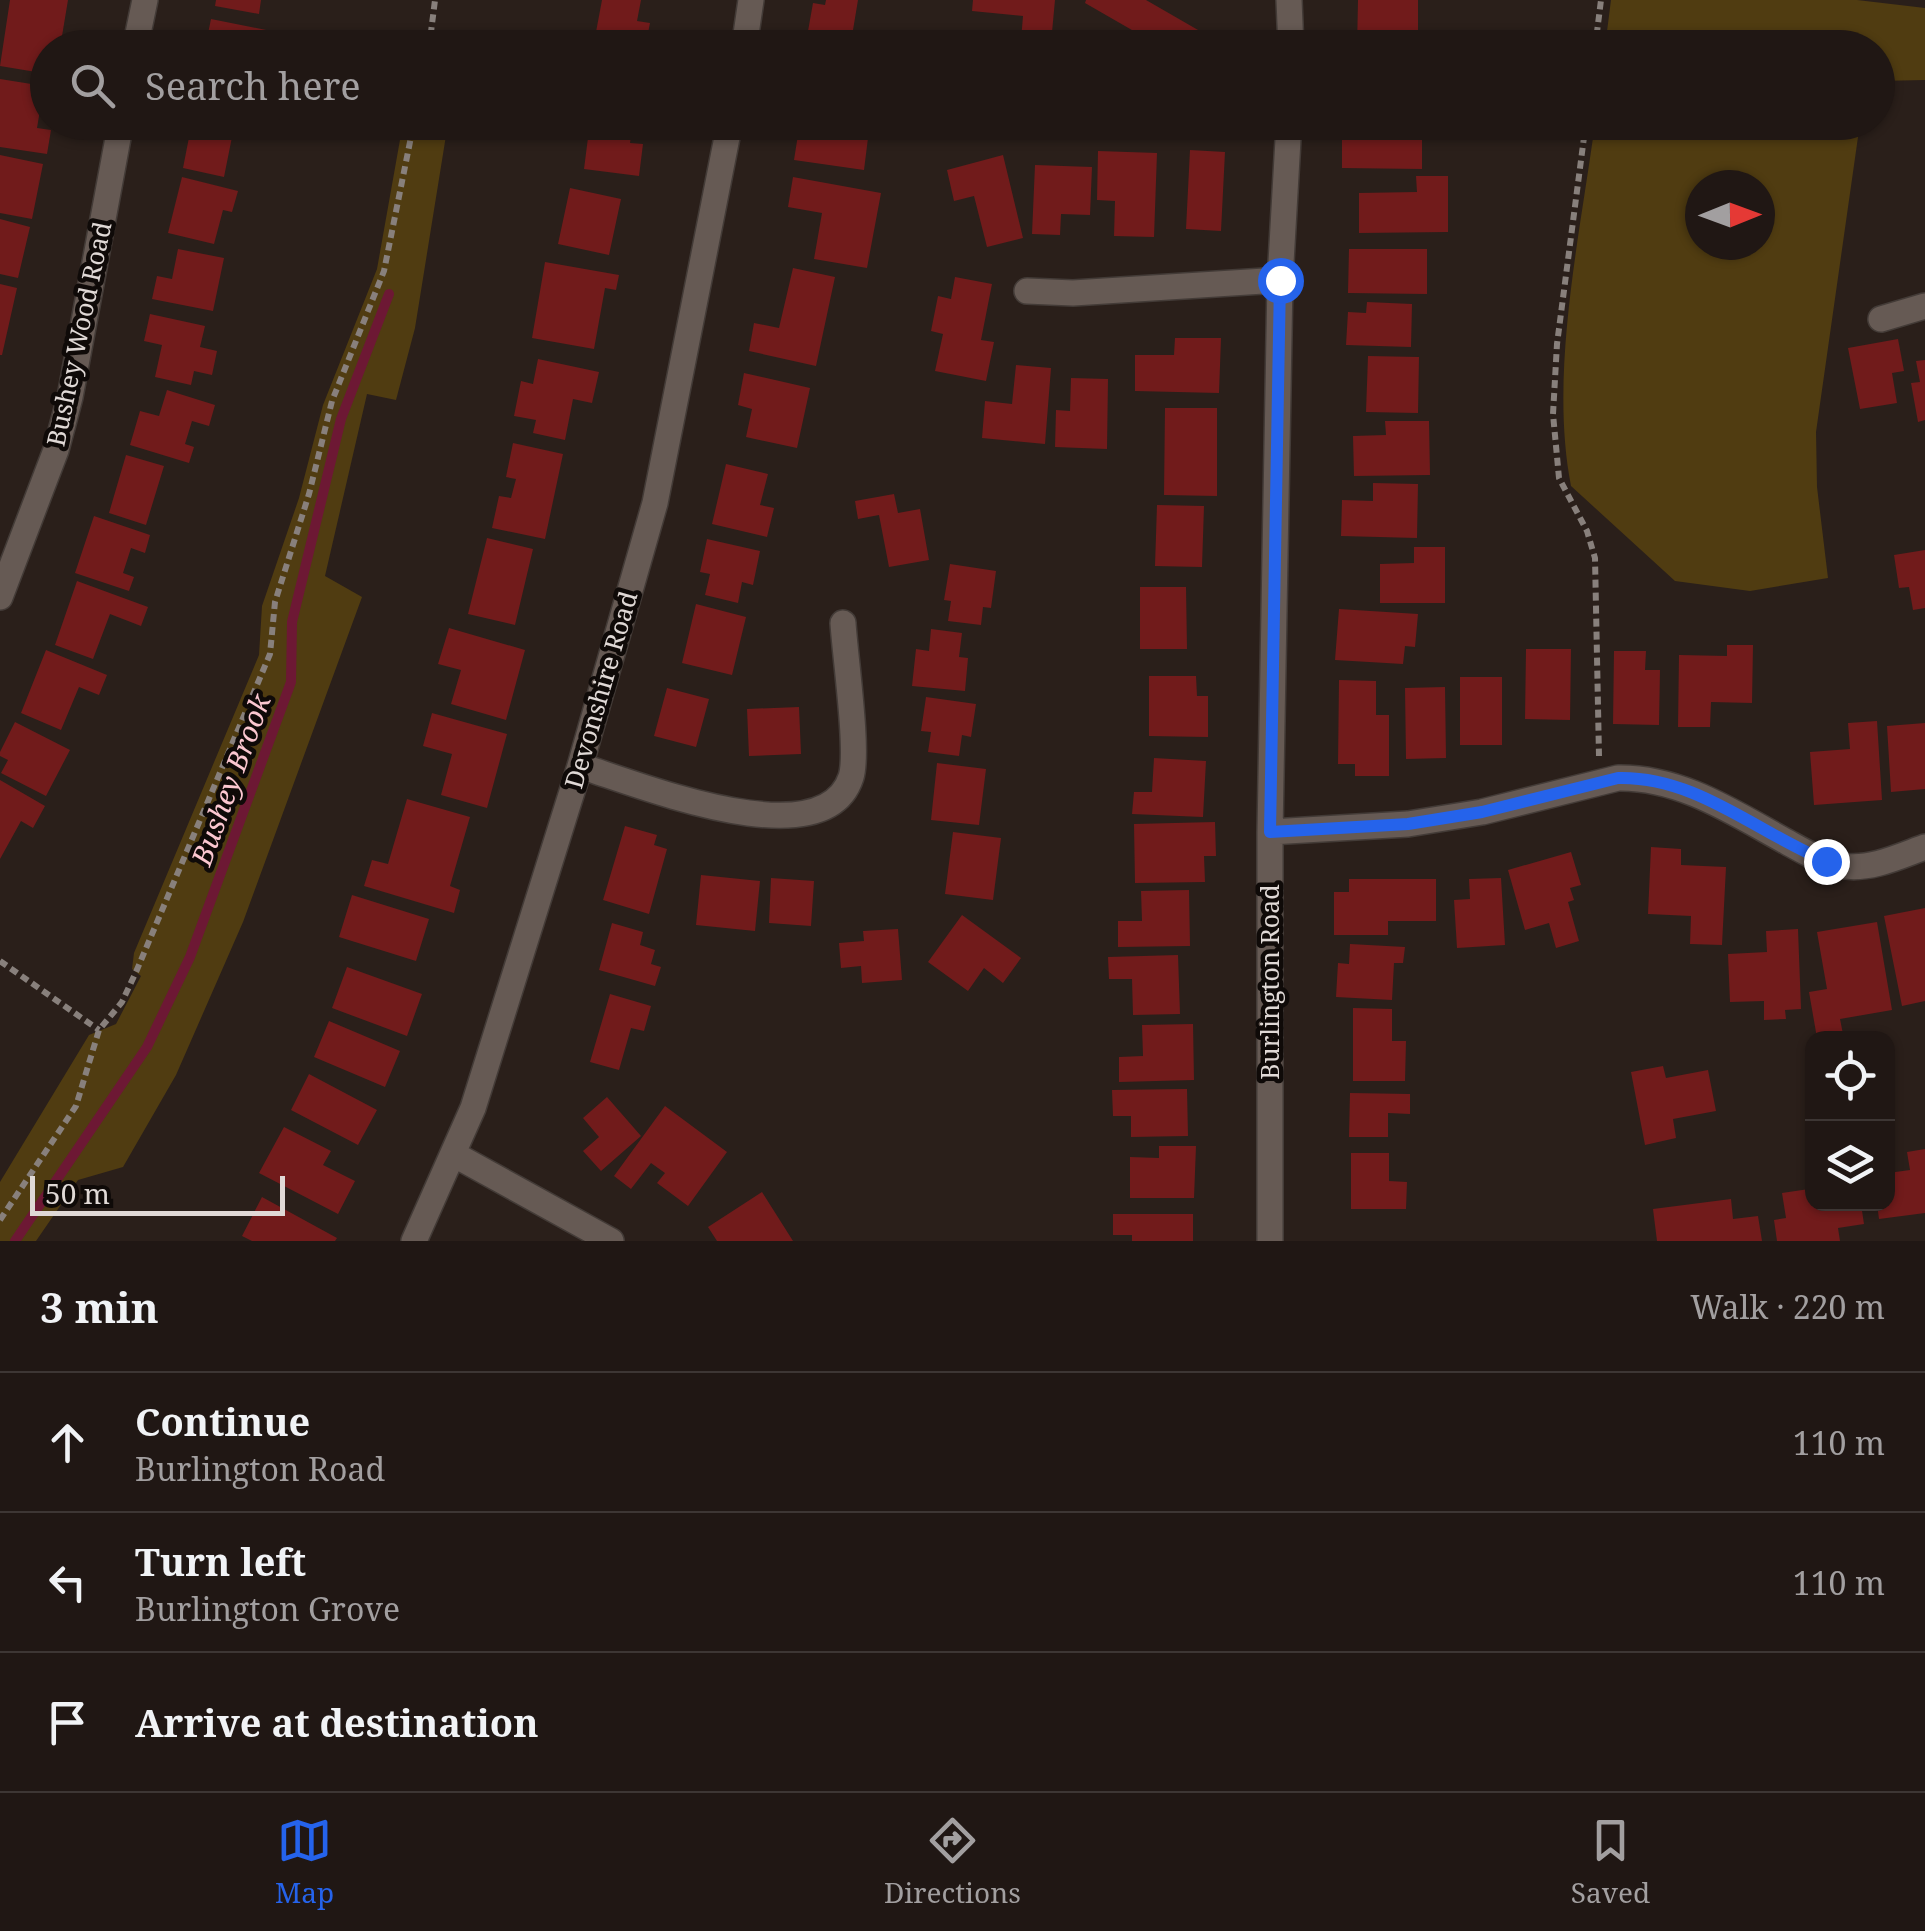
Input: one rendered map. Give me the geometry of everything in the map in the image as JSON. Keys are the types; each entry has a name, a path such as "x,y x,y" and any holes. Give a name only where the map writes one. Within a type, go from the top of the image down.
{"street":[{"path":"139,30 145,0"},
{"path":"747,30 751,0"},
{"path":"1290,0 1291,30"},
{"name":"Bushey Wood Road","path":"0,597 56,450 70,397 119,140"},
{"name":"Devonshire Road","path":"414,1241 473,1108 580,766 655,503 726,140"},
{"name":"Burlington Road","path":"1270,1241 1270,832 1280,280 1289,140"},
{"path":"1027,291 1073,293 1280,280"},
{"path":"1881,320 1925,306"},
{"path":"580,766 745,814 808,814 826,806 842,795 854,763 842,624"},
{"path":"1270,832 1408,824 1482,812 1618,778 1662,780 1809,854 1844,866 1864,866 1925,847"},
{"path":"454,1155 611,1241"}],"path":[{"path":"432,30 435,0"},
{"path":"1597,30 1600,0"},
{"path":"0,1220 76,1106 99,1030 122,1002 136,972 270,654 275,602 310,494 332,401 384,271 410,140"},
{"path":"1584,140 1557,344 1553,414 1558,478 1587,531 1594,558 1600,782"},
{"path":"0,961 99,1030"}],"shaded area":[{"path":"1611,0 1857,0 1925,8 1925,80 1895,81 1895,30 1607,30"},
{"path":"400,140 445,140 415,328 396,400 367,394 325,576 362,597 243,922 176,1075 123,1167 78,1180 36,1241 0,1241 0,1182 89,1035 116,1024 141,976 132,969 134,953 259,655 262,606 299,498 323,405 377,269"},
{"path":"1592,140 1858,140 1816,432 1817,487 1828,578 1750,591 1675,581 1571,486 1563,398 1569,305"}],"building":[{"path":"10,0 68,0 63,30 30,30 30,71 0,66"},
{"path":"216,0 261,0 259,14 215,6"},
{"path":"602,0 641,0 637,21 650,23 649,30 596,30"},
{"path":"826,0 858,0 853,30 808,30 813,3 825,5"},
{"path":"973,0 1055,0 1052,30 1022,30 1023,16 972,11"},
{"path":"1146,0 1198,30 1132,30 1085,3"},
{"path":"1358,0 1418,0 1418,30 1357,30"},
{"path":"211,19 266,30 209,30"},
{"path":"0,79 30,84 30,140 49,140 47,154 0,147"},
{"path":"188,140 231,140 224,177 183,168"},
{"path":"588,140 630,140 643,144 639,176 584,169"},
{"path":"797,140 868,140 864,170 794,160"},
{"path":"1342,140 1422,140 1422,169 1342,168"},
{"path":"1190,150 1225,152 1221,231 1186,229"},
{"path":"1098,151 1157,153 1154,237 1114,236 1115,201 1097,200"},
{"path":"0,155 43,164 32,219 0,213"},
{"path":"1003,155 1023,238 987,247 974,196 954,201 947,170"},
{"path":"1035,165 1092,167 1090,215 1061,214 1060,235 1032,234"},
{"path":"1416,176 1448,176 1448,232 1359,233 1359,193 1417,192"},
{"path":"182,177 238,191 232,212 223,210 214,244 168,233"},
{"path":"793,177 881,193 867,268 814,259 822,213 788,207"},
{"path":"570,188 621,199 609,255 558,244"},
{"path":"0,219 30,227 18,278 0,274"},
{"path":"178,249 224,258 213,311 152,299 157,276 172,279"},
{"path":"1349,249 1427,249 1427,294 1348,293"},
{"path":"545,262 619,275 616,290 605,288 594,349 532,338"},
{"path":"793,268 835,277 816,366 749,351 754,323 779,328"},
{"path":"955,277 992,284 981,340 994,342 986,381 935,371 943,334 931,331 938,296 951,299"},
{"path":"0,284 17,288 2,355 0,355"},
{"path":"1367,302 1412,304 1411,347 1346,345 1348,312 1366,313"},
{"path":"150,314 205,326 200,347 217,351 212,375 194,371 191,385 155,377 162,345 144,341"},
{"path":"1175,338 1221,338 1219,393 1135,391 1135,355 1174,355"},
{"path":"1898,339 1904,371 1892,373 1897,403 1860,409 1848,348"},
{"path":"1368,356 1419,357 1418,413 1366,412"},
{"path":"538,359 599,372 592,403 573,399 565,440 533,433 536,420 514,416 521,381 533,384"},
{"path":"1925,360 1925,420 1918,422 1911,383 1920,382 1916,361"},
{"path":"1016,365 1051,368 1045,444 982,438 985,401 1012,404"},
{"path":"744,373 810,388 797,448 746,437 752,409 738,405"},
{"path":"1071,378 1108,379 1107,449 1055,447 1056,410 1070,411"},
{"path":"167,390 215,405 209,426 192,421 185,444 194,447 189,463 130,445 140,411 159,416"},
{"path":"1165,408 1217,408 1217,496 1164,495"},
{"path":"1385,421 1429,421 1430,475 1354,476 1353,436 1386,435"},
{"path":"513,443 563,454 545,539 492,528 499,496 511,498 516,479 506,477"},
{"path":"126,455 164,466 146,525 109,513"},
{"path":"726,464 768,474 760,505 774,508 767,537 712,524"},
{"path":"1373,483 1418,484 1417,538 1341,536 1342,500 1373,501"},
{"path":"894,494 898,513 920,509 929,560 889,567 879,515 858,519 855,501"},
{"path":"1157,505 1204,506 1202,567 1155,566"},
{"path":"94,516 150,535 145,553 131,548 123,573 134,577 129,591 75,573"},
{"path":"487,538 533,549 515,625 468,614"},
{"path":"707,539 760,551 753,585 742,582 738,603 705,595 710,574 700,572"},
{"path":"1414,547 1445,547 1445,603 1380,603 1380,564 1414,563"},
{"path":"1925,550 1925,608 1913,610 1909,587 1899,588 1894,555"},
{"path":"950,564 996,571 991,608 983,607 981,625 948,621 951,601 944,600"},
{"path":"77,581 148,607 141,626 110,614 93,659 55,645"},
{"path":"1140,587 1186,587 1187,649 1140,649"},
{"path":"696,604 746,617 732,675 682,663"},
{"path":"1339,609 1418,614 1415,647 1405,646 1403,664 1335,660"},
{"path":"449,628 525,650 506,720 451,704 461,670 438,664"},
{"path":"931,629 962,633 959,657 968,658 965,691 912,686 916,649 929,651"},
{"path":"1727,645 1753,645 1752,703 1711,702 1710,727 1678,727 1679,655 1727,656"},
{"path":"1526,649 1571,649 1570,720 1525,719"},
{"path":"46,650 107,675 99,695 79,687 61,730 21,713"},
{"path":"1614,651 1646,651 1645,670 1660,670 1659,725 1613,724"},
{"path":"1149,676 1196,676 1197,696 1208,696 1208,737 1149,736"},
{"path":"1460,677 1502,677 1502,745 1460,745"},
{"path":"1339,680 1376,681 1376,715 1389,715 1389,776 1355,776 1355,764 1338,764"},
{"path":"1445,687 1446,758 1406,759 1405,688"},
{"path":"667,688 709,699 696,747 654,736"},
{"path":"926,697 976,704 971,737 962,735 959,756 928,752 931,732 921,731"},
{"path":"799,707 801,754 749,756 747,709"},
{"path":"432,713 507,734 487,808 441,795 452,754 423,746"},
{"path":"1877,721 1882,800 1814,805 1810,752 1850,749 1848,723"},
{"path":"15,722 70,750 46,796 1,773 8,760 0,752"},
{"path":"1925,723 1925,789 1891,792 1887,726"},
{"path":"1154,758 1206,761 1203,817 1132,814 1134,792 1152,792"},
{"path":"937,763 986,769 979,825 931,820"},
{"path":"0,780 45,806 33,828 21,821 0,859"},
{"path":"407,799 470,817 450,886 460,890 454,913 364,886 372,860 388,864"},
{"path":"1215,822 1216,856 1204,856 1205,882 1135,883 1134,824"},
{"path":"625,826 657,835 654,845 667,849 649,914 603,900"},
{"path":"953,832 1001,838 993,900 945,894"},
{"path":"1651,847 1681,849 1681,865 1726,867 1722,945 1690,944 1691,916 1648,914"},
{"path":"1571,852 1581,885 1570,888 1574,900 1568,902 1579,941 1556,948 1549,923 1525,930 1508,870"},
{"path":"701,875 760,881 755,931 696,925"},
{"path":"771,878 814,881 811,926 769,923"},
{"path":"1501,878 1505,945 1457,948 1454,900 1470,899 1469,879"},
{"path":"1349,879 1436,879 1436,921 1388,921 1388,935 1334,935 1334,892 1349,892"},
{"path":"1189,890 1190,946 1118,947 1118,921 1142,921 1141,891"},
{"path":"352,895 429,919 416,961 339,937"},
{"path":"1925,908 1925,1001 1902,1006 1884,916"},
{"path":"962,915 1021,958 1003,983 984,968 968,991 928,962"},
{"path":"1877,922 1892,1010 1840,1019 1842,1031 1816,1031 1809,992 1827,989 1817,932"},
{"path":"612,923 643,932 640,945 655,950 651,964 661,967 655,986 599,970"},
{"path":"898,929 902,980 862,983 861,966 841,968 839,943 864,941 863,931"},
{"path":"1798,929 1801,1009 1785,1010 1786,1019 1764,1020 1764,1001 1730,1002 1728,954 1767,952 1766,931"},
{"path":"1350,944 1405,947 1403,963 1394,963 1392,1000 1336,997 1338,963 1349,964"},
{"path":"1178,955 1180,1014 1133,1015 1132,979 1109,979 1108,957"},
{"path":"347,967 422,994 407,1036 332,1008"},
{"path":"610,994 651,1006 644,1031 631,1028 619,1070 590,1062"},
{"path":"1353,1008 1392,1009 1392,1041 1406,1041 1405,1081 1353,1081"},
{"path":"329,1021 400,1051 385,1087 314,1057"},
{"path":"1193,1024 1194,1080 1119,1082 1119,1057 1143,1056 1142,1025"},
{"path":"1663,1066 1666,1078 1708,1070 1716,1111 1673,1119 1676,1138 1645,1145 1631,1072"},
{"path":"309,1074 377,1110 358,1145 291,1110"},
{"path":"1187,1089 1188,1136 1131,1137 1131,1116 1113,1116 1112,1090"},
{"path":"1350,1093 1410,1094 1410,1114 1388,1113 1388,1137 1349,1137"},
{"path":"607,1097 641,1136 601,1171 583,1151 599,1137 583,1118"},
{"path":"665,1106 727,1152 688,1206 657,1183 665,1173 651,1163 631,1189 614,1176"},
{"path":"284,1127 331,1151 323,1165 355,1181 338,1214 259,1173"},
{"path":"1159,1146 1196,1146 1194,1198 1130,1198 1130,1157 1159,1158"},
{"path":"1925,1149 1925,1213 1879,1219 1878,1211 1895,1211 1895,1172 1910,1170 1907,1152"},
{"path":"1351,1153 1389,1153 1389,1181 1407,1182 1406,1209 1351,1209"},
{"path":"1805,1190 1805,1211 1862,1211 1864,1224 1838,1228 1840,1241 1777,1241 1774,1220 1786,1218 1782,1193"},
{"path":"762,1192 793,1241 717,1241 708,1227"},
{"path":"262,1197 337,1238 252,1241 242,1236"},
{"path":"1731,1199 1733,1219 1758,1216 1762,1241 1657,1241 1653,1209"},
{"path":"1113,1214 1193,1214 1193,1241 1132,1241 1132,1235 1113,1235"}],"waterway":[{"name":"Bushey Brook","path":"15,1241 147,1047 190,957 291,682 292,622 341,419 389,294"}],"route":[{"path":"1280,280 1270,832 1408,824 1482,812 1618,778 1636,777 1662,780 1696,794 1826,861"}]}
